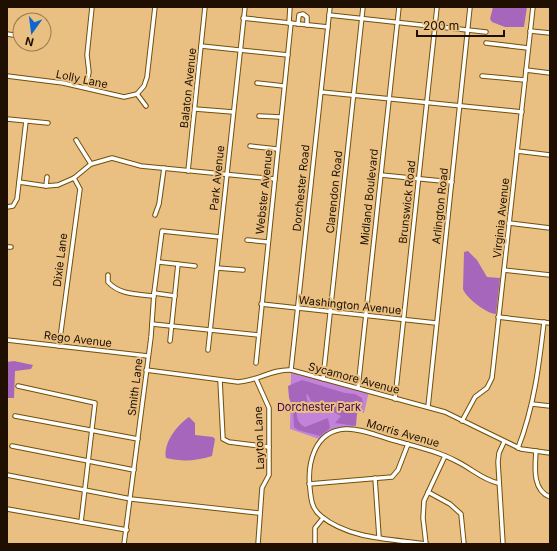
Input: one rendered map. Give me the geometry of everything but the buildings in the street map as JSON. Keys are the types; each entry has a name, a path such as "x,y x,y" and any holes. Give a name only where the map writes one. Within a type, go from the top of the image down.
{"street":[{"path":"86,88 89,72 87,55 92,7"},
{"path":"146,106 137,94 144,86 147,77 155,7"},
{"name":"Balaton Avenue","path":"188,171 205,7"},
{"name":"Park Avenue","path":"208,350 244,7"},
{"name":"Webster Avenue","path":"256,363 264,273 288,55 290,7"},
{"name":"Dorchester Road","path":"291,370 330,7"},
{"name":"Clarendon Road","path":"323,379 363,7"},
{"name":"Midland Boulevard","path":"358,388 398,7"},
{"name":"Brunswick Road","path":"395,398 437,7"},
{"name":"Arlington Road","path":"428,407 470,7"},
{"name":"Virginia Avenue","path":"462,421 472,401 480,392 487,388 492,378 533,7"},
{"path":"298,24 299,15 303,14 307,17 307,25"},
{"path":"329,15 486,32"},
{"path":"244,18 328,27"},
{"path":"530,31 550,33"},
{"path":"486,43 528,48"},
{"path":"201,46 288,55"},
{"path":"526,70 550,73"},
{"name":"Lolly Lane","path":"7,76 64,83 120,97 137,94"},
{"path":"482,76 525,80"},
{"path":"257,83 284,86"},
{"path":"321,92 522,112"},
{"path":"195,109 233,112"},
{"path":"259,116 281,117"},
{"path":"7,119 48,123"},
{"path":"7,207 16,203 26,121"},
{"path":"76,140 91,164"},
{"path":"250,146 277,148"},
{"path":"517,151 550,155"},
{"path":"19,182 46,186 58,184 74,178 91,164 112,158 138,166 275,179"},
{"path":"156,215 164,168"},
{"path":"381,175 452,182"},
{"path":"46,186 47,177"},
{"name":"Dixie Lane","path":"59,346 80,189 74,178"},
{"path":"509,223 550,228"},
{"name":"Smith Lane","path":"124,544 152,324 154,294 162,231 220,237"},
{"path":"247,240 268,242"},
{"path":"159,262 195,266"},
{"path":"170,341 178,264"},
{"path":"217,268 243,270"},
{"path":"504,270 550,275"},
{"path":"259,273 264,273"},
{"path":"108,275 108,282 118,290 130,293 175,296"},
{"name":"Washington Avenue","path":"261,304 436,323"},
{"path":"498,317 550,323"},
{"path":"518,448 527,424 532,404 540,365 544,322"},
{"path":"152,324 258,335"},
{"name":"Rego Avenue","path":"7,340 148,356"},
{"name":"Sycamore Avenue","path":"146,370 238,382 256,379 276,370 291,370 445,412 518,448 550,453"},
{"name":"Layton Lane","path":"256,379 269,408 270,447 269,476 262,488 259,513 258,544"},
{"path":"220,380 223,411 222,436 224,440 270,447"},
{"path":"18,386 95,403 89,461 80,522"},
{"path":"532,404 550,406"},
{"path":"15,416 138,439"},
{"name":"Morris Avenue","path":"323,518 312,505 309,484 309,463 314,450 322,440 334,432 344,429 356,429 434,451 485,479 498,483"},
{"path":"503,544 498,483 498,458 504,442"},
{"path":"309,484 394,476 408,444"},
{"path":"12,446 134,470"},
{"path":"536,451 537,484 543,493 550,497"},
{"path":"314,544 314,531 323,518 347,531 426,544 423,514 424,501 445,456"},
{"path":"7,475 130,500 259,513"},
{"path":"375,478 379,537"},
{"path":"428,492 450,504 461,514 464,544"},
{"path":"7,509 126,530"}],"green space":[{"name":"Dorchester Park","path":"291,370 369,391 364,413 358,411 353,429 334,432 322,440 290,429"}],"shaded area":[{"path":"493,7 527,7 524,27 505,27 492,22 490,19"},
{"path":"468,251 477,260 487,277 500,278 496,314 487,311 477,304 463,289 464,252"},
{"path":"14,361 33,365 31,369 15,371 14,398 7,398 7,362"},
{"path":"302,380 345,393 355,394 362,398 363,405 357,411 356,426 335,423 341,416 332,411 335,406 311,401 306,394 308,404 298,403 297,414 299,423 305,427 328,418 330,428 320,436 298,430 294,427 293,407 289,398 288,386"},
{"path":"189,417 195,423 195,435 213,437 215,439 212,456 189,460 166,458 167,446 172,435 184,420"}]}
